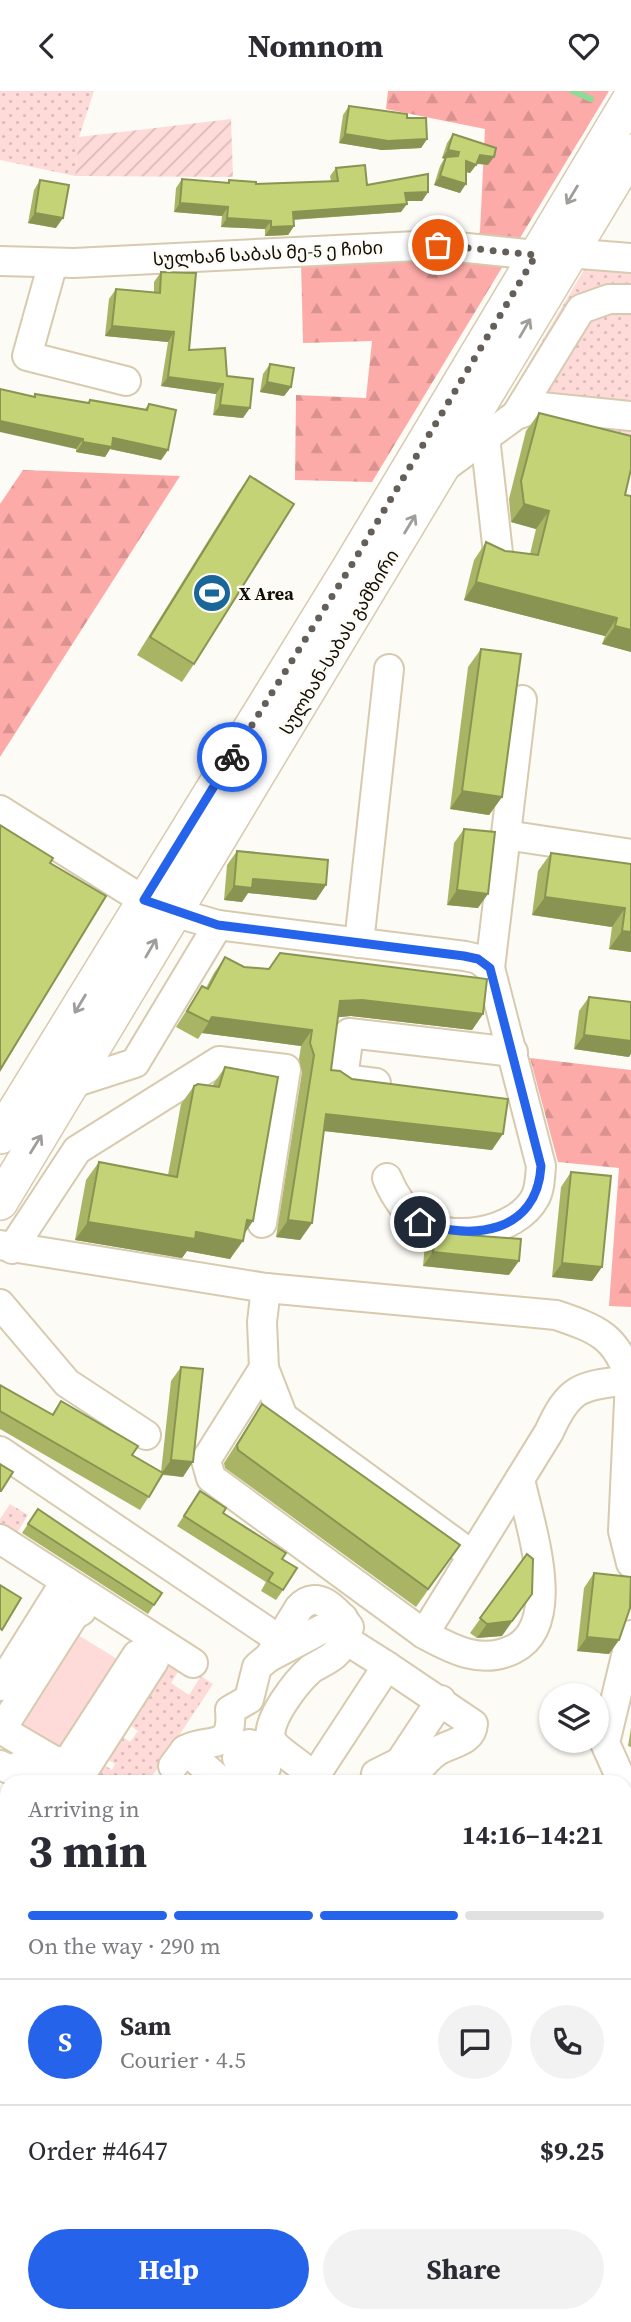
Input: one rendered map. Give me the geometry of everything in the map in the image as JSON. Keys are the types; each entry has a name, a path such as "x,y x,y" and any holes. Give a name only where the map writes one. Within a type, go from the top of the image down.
{"main road":[{"name":"სულხან-საბას გამზირი","path":"0,1202 73,1083 158,906 351,566 552,254 619,144 631,98"},
{"name":"სულხან-საბას გამზირი","path":"0,1136 158,906 291,723 444,467 552,254"}],"street":[{"name":"სულხან საბას მე-5 ე ჩიხი","path":"0,261 53,263 438,245 631,258"},
{"path":"53,263 27,356 126,381"},
{"path":"516,415 581,309 609,299 631,299"},
{"path":"444,467 516,415 541,407 631,416"},
{"path":"485,437 498,554"},
{"path":"359,943 389,669"},
{"path":"387,1178 394,1197 420,1222 448,1233 490,1230 523,1214 535,1198 540,1181 541,1166 512,1100 513,1052 490,968 522,700"},
{"path":"0,810 158,906 218,925 464,956 478,959 490,968"},
{"path":"506,835 631,854"},
{"path":"73,1083 135,1063 218,925"},
{"path":"408,1087 343,1079 349,1033 513,1052"},
{"path":"262,1223 286,1069 219,1061 77,1150 6,1247 266,1288 556,1315 600,1331 628,1363 622,1531 631,1563"},
{"path":"266,1288 262,1322 264,1368 283,1417 472,1555"},
{"path":"0,1304 67,1383 146,1435"},
{"path":"424,1634 520,1479 559,1410 584,1385 628,1363"},
{"path":"264,1368 206,1460 211,1478 424,1634 459,1653 499,1656 527,1642 541,1612 541,1585 520,1479"},
{"path":"0,1451 274,1649"},
{"path":"0,1539 61,1579 102,1612 125,1637 153,1657 152,1666 124,1729 89,1765 61,1764 12,1752"},
{"path":"0,1686 11,1656 61,1579"},
{"path":"209,1775 179,1758 218,1743 227,1736 231,1722 230,1710 249,1699 252,1676 257,1667 274,1649 306,1601 313,1599 331,1605 344,1629 387,1666 474,1724 473,1730 463,1740 437,1751 415,1775"},
{"path":"43,1775 44,1767 40,1761 12,1752 4,1729 74,1615 102,1612 192,1663"},
{"path":"306,1775 307,1767 277,1746 271,1738 271,1729 274,1719 298,1683 312,1669 334,1655 344,1629"},
{"path":"619,1775 605,1743 631,1635"},
{"path":"89,1765 137,1655 147,1651"},
{"path":"309,1775 387,1666"},
{"path":"376,1775 400,1762 441,1700"},
{"path":"264,1773 282,1766 294,1775"}],"shaded area":[{"path":"0,91 94,91 79,137 75,176 0,160"},
{"path":"231,119 233,177 75,176 79,137"},
{"path":"588,263 631,267 631,440 502,409"},
{"path":"10,1504 28,1515 15,1536 0,1526 0,1519"},
{"path":"67,1628 117,1659 56,1758 6,1727"},
{"path":"164,1657 183,1664 171,1683 189,1695 201,1676 213,1684 153,1775 89,1775 98,1761 112,1770 115,1764 101,1755 116,1732 130,1742 138,1731 124,1721"}],"green space":[{"path":"388,91 609,91 372,482 295,480 296,395 366,398 372,341 303,343 301,261 469,258 480,231 485,129 386,109"},
{"path":"23,470 180,476 0,757 0,504"},
{"path":"530,1058 631,1070 631,1307 609,1306 619,1168 558,1162"}],"building":[{"path":"349,106 407,114 407,118 426,118 427,139 388,141 345,134"},
{"path":"453,134 496,148 494,157 480,155 476,165 466,161 466,184 440,176 446,157 458,156 459,152 448,150"},
{"path":"365,165 367,185 428,174 428,192 405,193 407,204 293,212 294,226 271,227 271,221 227,218 228,207 180,203 182,179 229,183 229,180 256,184 338,181 336,168"},
{"path":"40,180 69,185 63,218 35,213"},
{"path":"161,272 196,273 189,350 225,348 227,376 253,379 250,408 220,405 223,384 168,377 174,332 112,326 116,289 160,293"},
{"path":"270,364 294,368 291,387 267,382"},
{"path":"0,389 35,397 35,394 89,403 90,400 147,410 149,404 176,410 168,450 113,438 112,447 83,442 83,439 0,421"},
{"path":"539,413 631,436 631,469 625,495 631,496 631,630 615,626 617,618 476,582 486,542 505,551 538,555 549,511 524,504 521,481"},
{"path":"250,476 294,504 194,664 150,637"},
{"path":"481,649 521,654 502,797 462,791"},
{"path":"0,825 53,858 50,863 106,896 0,1070"},
{"path":"464,829 495,832 488,894 457,890"},
{"path":"237,851 328,860 326,885 253,879 252,888 234,886"},
{"path":"551,853 631,864 631,932 622,931 625,908 545,897"},
{"path":"280,953 487,979 483,1014 362,1000 340,1001 331,1070 340,1071 352,1079 508,1099 503,1134 326,1114 312,1223 288,1220 314,1055 310,1043 312,1030 212,1017 209,1022 187,1011 202,986 208,989 225,957 244,967 269,969"},
{"path":"589,997 631,1002 631,1041 584,1035"},
{"path":"225,1067 278,1077 253,1221 247,1220 243,1241 196,1232 195,1239 88,1222 99,1162 177,1177 194,1086 198,1084 219,1087"},
{"path":"571,1172 611,1176 602,1267 562,1263"},
{"path":"435,1229 455,1234 521,1239 519,1261 433,1252"},
{"path":"181,1367 203,1369 193,1462 171,1460"},
{"path":"0,1385 53,1415 61,1401 138,1446 132,1455 163,1473 149,1497 0,1411"},
{"path":"262,1404 460,1545 428,1589 238,1450 237,1445"},
{"path":"0,1464 13,1472 1,1491 0,1491"},
{"path":"200,1491 226,1508 223,1513 286,1553 282,1559 297,1568 283,1590 268,1581 273,1573 184,1516"},
{"path":"38,1509 162,1593 154,1605 28,1524"},
{"path":"527,1554 533,1559 532,1594 512,1621 487,1624 480,1618"},
{"path":"594,1573 631,1577 630,1608 619,1640 587,1637"},
{"path":"0,1585 21,1598 2,1630 0,1628"}],"waterway":[{"path":"572,91 591,99"}],"way so far":[{"path":"232,757 351,566 536,255 438,245"}],"place":[{"name":"X Area","path":"212,593"}],"route":[{"path":"232,757 144,900 218,925 464,956 478,959 490,968 500,998 541,1166 540,1181 535,1198 523,1214 490,1230 448,1233 420,1222"}]}
